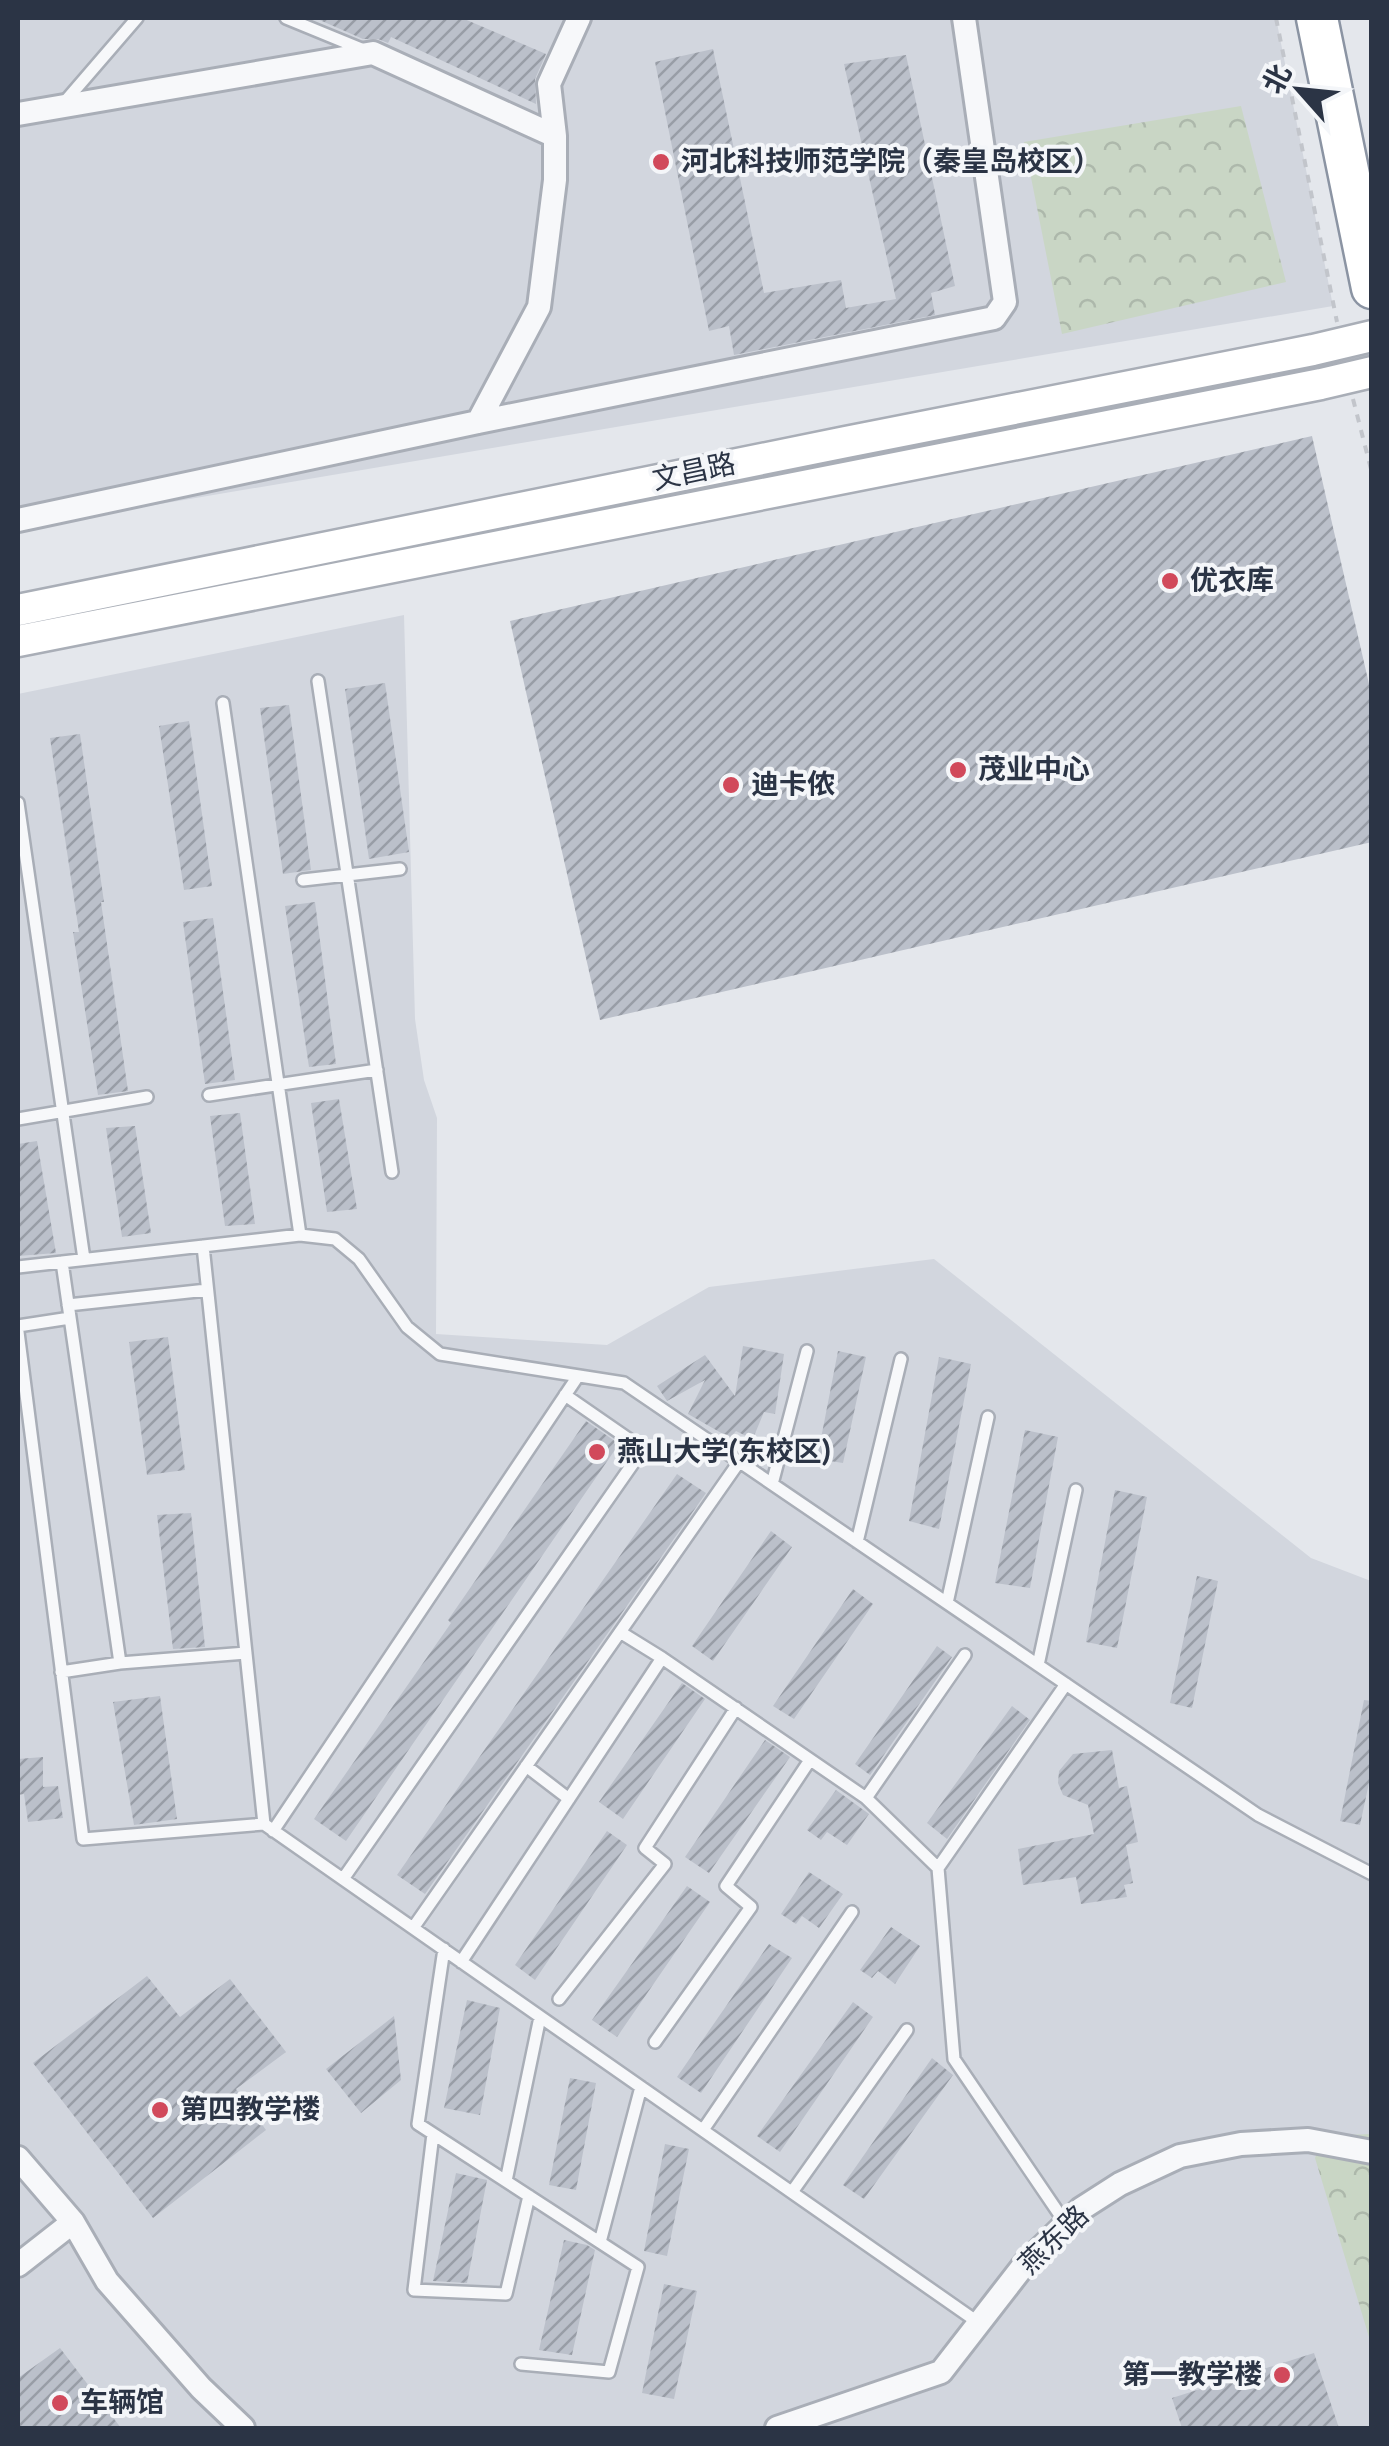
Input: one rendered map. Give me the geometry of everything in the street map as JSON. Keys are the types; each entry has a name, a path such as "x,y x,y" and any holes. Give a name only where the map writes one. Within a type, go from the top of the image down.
{"highway":[{"path":"1318,18 1372,288"}],"main road":[{"name":"文昌路","path":"18,610 1372,336"},
{"name":"文昌路","path":"18,641 1360,374"}],"street":[{"path":"478,422 539,307 555,180 549,84 579,18"},
{"path":"18,520 994,318 1005,302 964,18"},
{"path":"18,114 372,53 555,136"},
{"name":"燕东路","path":"777,2428 804,2424 941,2372 1024,2265 1081,2209 1120,2184 1180,2156 1241,2144 1308,2140 1372,2152"},
{"path":"18,2158 73,2222 107,2281 201,2388 242,2428"},
{"path":"18,2266 73,2222"}],"lane":[{"path":"60,107 137,18"},
{"path":"286,18 372,53"},
{"path":"318,681 392,1172"},
{"path":"223,703 300,1235"},
{"path":"18,802 84,1260"},
{"path":"303,880 400,868"},
{"path":"18,915 34,913"},
{"path":"209,1094 376,1070"},
{"path":"18,1119 147,1096"},
{"path":"18,1267 300,1235 334,1239 359,1259 406,1327 440,1354 624,1383 1258,1814 1372,1874"},
{"path":"202,1246 269,1828"},
{"path":"62,1262 120,1664"},
{"path":"207,1290 69,1312 18,1329 83,1838 269,1828 979,2323"},
{"path":"772,1484 807,1351"},
{"path":"856,1542 901,1359"},
{"path":"269,1828 578,1376"},
{"path":"342,1879 643,1449 566,1395"},
{"path":"947,1603 988,1417"},
{"path":"413,1928 740,1462"},
{"path":"1038,1665 1076,1490"},
{"path":"620,1632 866,1798 938,1868"},
{"path":"61,1672 246,1653"},
{"path":"866,1798 965,1655"},
{"path":"461,1962 662,1658"},
{"path":"1066,1684 938,1868 954,2058 1066,2224"},
{"path":"558,1999 665,1864 644,1848 736,1708"},
{"path":"654,2042 750,1907 726,1886 810,1760"},
{"path":"526,1766 569,1798"},
{"path":"703,2130 852,1912"},
{"path":"444,1950 418,2124 638,2267 609,2372 521,2364"},
{"path":"506,2181 540,2017"},
{"path":"792,2192 907,2030"},
{"path":"600,2242 641,2087"},
{"path":"433,2134 414,2290 506,2294 529,2196"}],"path":[{"path":"1276,18 1341,343"},
{"path":"1360,374 1372,473"}],"shaded area":[{"name":"河北科技师范学院（秦皇岛校区）","path":"18,18 1276,18 1333,306 18,528"},
{"name":"燕山大学(东校区)","path":"404,615 415,1019 424,1080 437,1118 436,1334 607,1345 709,1287 934,1259 1311,1558 1371,1581 1371,2428 18,2428 18,694"}],"green space":[{"path":"1241,106 1286,282 1062,334 1024,142"},
{"path":"1371,2134 1369,2337 1315,2158 1324,2136"}],"building":[{"path":"315,18 462,18 546,54 535,79 536,104 391,37 388,43 363,39"},
{"path":"713,49 764,293 841,280 846,308 896,299 844,64 906,55 955,286 931,293 935,315 734,355 729,326 709,331 655,62"},
{"name":"茂业中心","path":"1312,436 1372,697 1372,842 600,1020 510,621"},
{"path":"385,683 409,852 369,859 345,689"},
{"path":"289,705 311,870 283,874 260,708"},
{"path":"189,721 212,886 184,890 159,726"},
{"path":"80,734 128,1091 98,1095 73,932 79,932 50,738"},
{"path":"315,902 336,1064 309,1067 285,906"},
{"path":"213,918 235,1080 205,1084 183,922"},
{"path":"339,1099 357,1209 327,1212 311,1103"},
{"path":"240,1113 255,1224 225,1226 210,1116"},
{"path":"135,1126 151,1233 122,1237 106,1128"},
{"path":"37,1141 56,1253 18,1256 18,1144"},
{"path":"168,1337 185,1470 147,1475 129,1342"},
{"path":"743,1346 784,1354 775,1414 764,1412 754,1436 736,1431 730,1438 688,1414 705,1380 667,1401 657,1386 705,1355 735,1396"},
{"path":"838,1351 866,1357 843,1463 817,1459"},
{"path":"939,1357 971,1364 939,1529 909,1521"},
{"path":"586,1421 619,1444 346,1841 314,1819"},
{"path":"1025,1430 1058,1437 1030,1588 995,1583"},
{"path":"677,1474 706,1493 425,1894 397,1875"},
{"path":"1115,1490 1147,1497 1117,1648 1086,1642"},
{"path":"191,1513 205,1647 173,1649 157,1515"},
{"path":"771,1531 792,1547 713,1661 692,1646"},
{"path":"1197,1576 1218,1581 1192,1708 1170,1703"},
{"path":"853,1589 873,1604 794,1719 773,1706"},
{"path":"937,1646 952,1657 870,1775 855,1764"},
{"path":"682,1683 705,1699 623,1819 599,1802"},
{"path":"160,1696 177,1819 134,1825 113,1702"},
{"path":"1364,1700 1372,1701 1372,1769 1360,1825 1340,1821"},
{"path":"1012,1706 1030,1720 947,1839 927,1823"},
{"path":"765,1740 790,1757 709,1873 685,1857"},
{"path":"1112,1750 1119,1788 1127,1786 1138,1842 1126,1845 1133,1883 1124,1885 1127,1897 1081,1904 1076,1877 1023,1885 1018,1849 1094,1834 1088,1805 1063,1795 1059,1771 1073,1754"},
{"path":"43,1757 43,1787 58,1786 63,1818 28,1822 24,1794 18,1795 18,1759"},
{"path":"836,1790 869,1814 847,1845 827,1832 821,1840 807,1830"},
{"path":"607,1831 627,1845 535,1980 515,1965"},
{"path":"809,1872 843,1894 819,1928 802,1916 796,1924 781,1914"},
{"path":"687,1886 710,1902 617,2037 592,2020"},
{"path":"891,1927 920,1946 895,1984 878,1971 872,1978 860,1970"},
{"path":"769,1944 792,1958 701,2093 677,2077"},
{"name":"第四教学楼","path":"147,1976 180,2017 230,1979 286,2052 236,2089 266,2130 153,2218 33,2063"},
{"path":"467,2000 500,2008 480,2115 444,2108"},
{"path":"853,2002 873,2017 780,2152 757,2136"},
{"path":"394,2016 401,2080 361,2113 326,2069"},
{"path":"932,2058 953,2075 864,2199 843,2185"},
{"path":"570,2078 596,2083 576,2190 549,2185"},
{"path":"665,2144 689,2149 667,2256 644,2251"},
{"path":"456,2173 487,2180 467,2283 433,2281"},
{"path":"564,2240 595,2250 572,2355 539,2350"},
{"path":"664,2284 697,2291 674,2399 642,2393"},
{"name":"车辆馆","path":"60,2348 121,2428 18,2428 18,2378"},
{"name":"第一教学楼","path":"1314,2353 1339,2428 1182,2428 1172,2398"}],"place":[{"name":"河北科技师范学院（秦皇岛校区）","path":"661,162"},
{"name":"优衣库","path":"1170,581"},
{"name":"茂业中心","path":"958,770"},
{"name":"迪卡侬","path":"731,785"},
{"name":"燕山大学(东校区)","path":"597,1452"},
{"name":"第四教学楼","path":"160,2110"},
{"name":"第一教学楼","path":"1282,2375"},
{"name":"车辆馆","path":"60,2403"}]}
